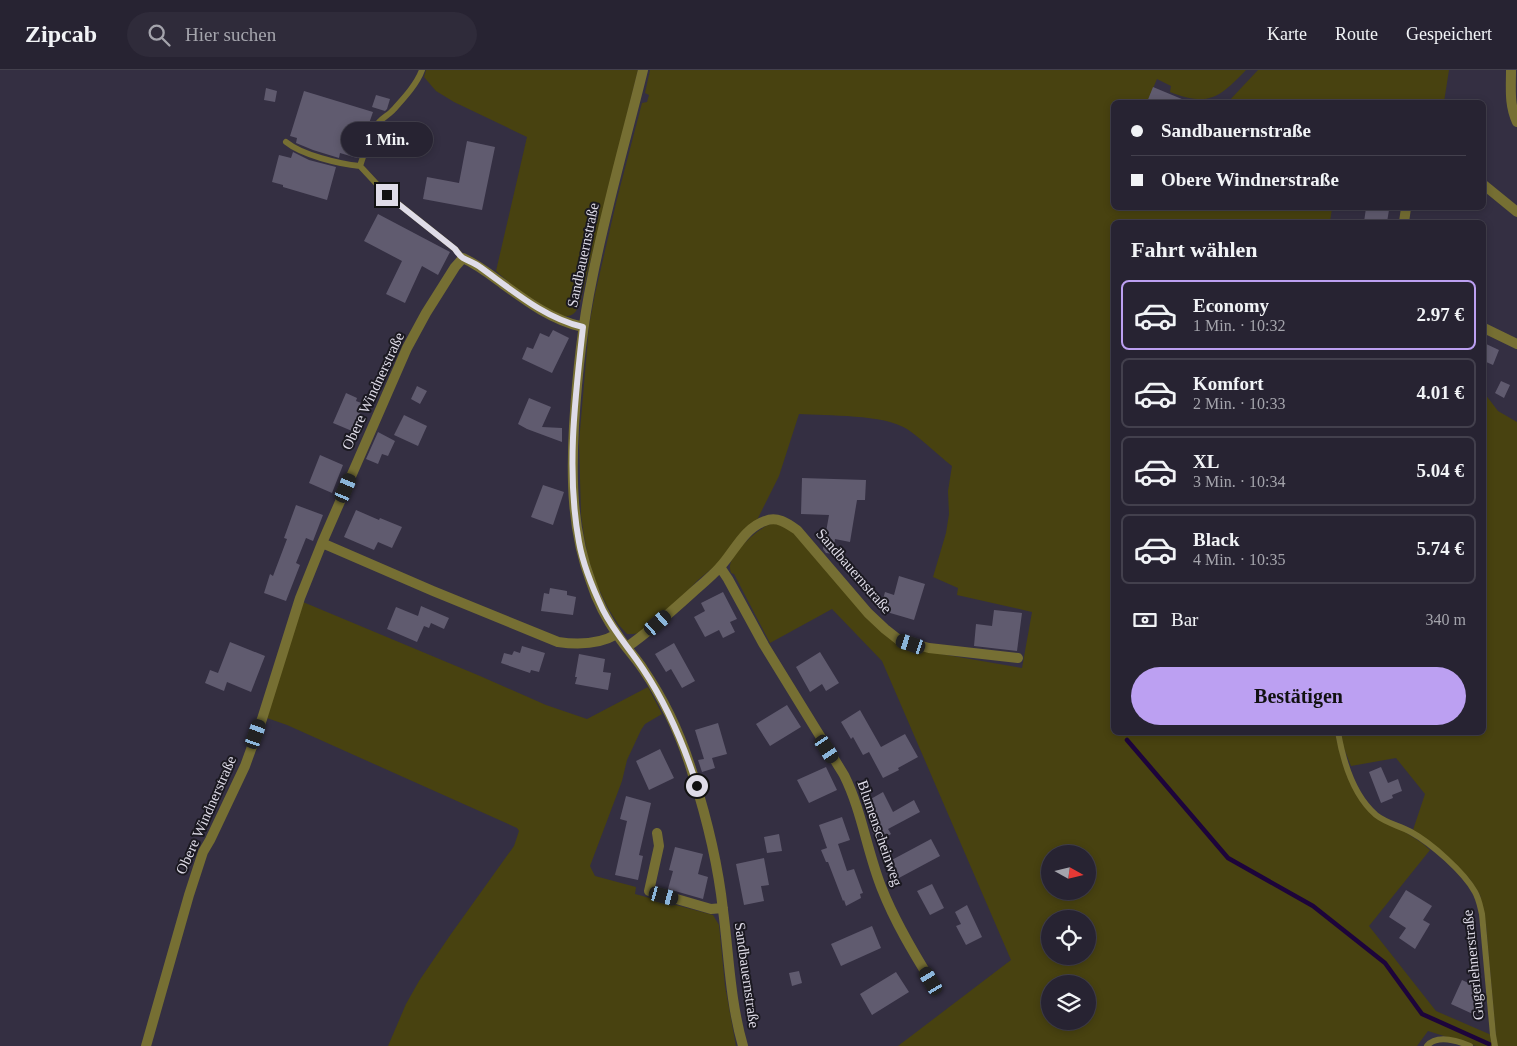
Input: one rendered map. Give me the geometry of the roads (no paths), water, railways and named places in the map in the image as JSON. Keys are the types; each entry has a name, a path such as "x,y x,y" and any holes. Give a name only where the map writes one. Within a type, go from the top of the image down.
{"street":[{"name":"Sandbauernstraße","path":"643,70 606,216 583,327 576,390 573,454 574,508 579,544 591,582 604,611 617,634 642,667 661,697 692,771 705,815 715,860 723,908 732,993 743,1046"},
{"path":"1512,70 1512,105 1517,122"},
{"path":"1486,187 1517,212"},
{"path":"463,258 473,262 523,298 552,316 583,327"},
{"name":"Obere Windnerstraße","path":"146,1046 203,852 245,766 262,719 300,598 322,543 407,348 426,313 455,267 463,258"},
{"path":"1486,329 1517,344"},
{"name":"Sandbauernstraße","path":"627,647 647,633 720,567 742,538 755,526 766,520 777,519 797,530 868,613 898,640 929,648 1018,658"},
{"path":"322,543 432,591 558,642 567,644 601,642 617,634"},
{"name":"Blumenscheinweg","path":"720,567 764,645 844,776 850,788 882,890 907,942 931,981"},
{"name":"Sandbauernstraße","path":"657,833 660,846 649,891 711,909 723,908"}],"lane":[{"path":"360,166 373,133 380,121 394,109 409,91 422,70"},
{"path":"286,142 303,152 345,164 360,166 386,194 455,249 463,258"},
{"name":"Gugerlehnerstraße","path":"1339,735 1348,770 1366,804 1383,820 1411,832 1430,845 1468,881 1477,897 1483,920 1495,1046"},
{"path":"1427,1046 1435,1040 1445,1040 1470,1046"}],"waterway":[{"path":"1127,740 1228,858 1313,906 1385,963 1422,1014 1489,1044"}]}
